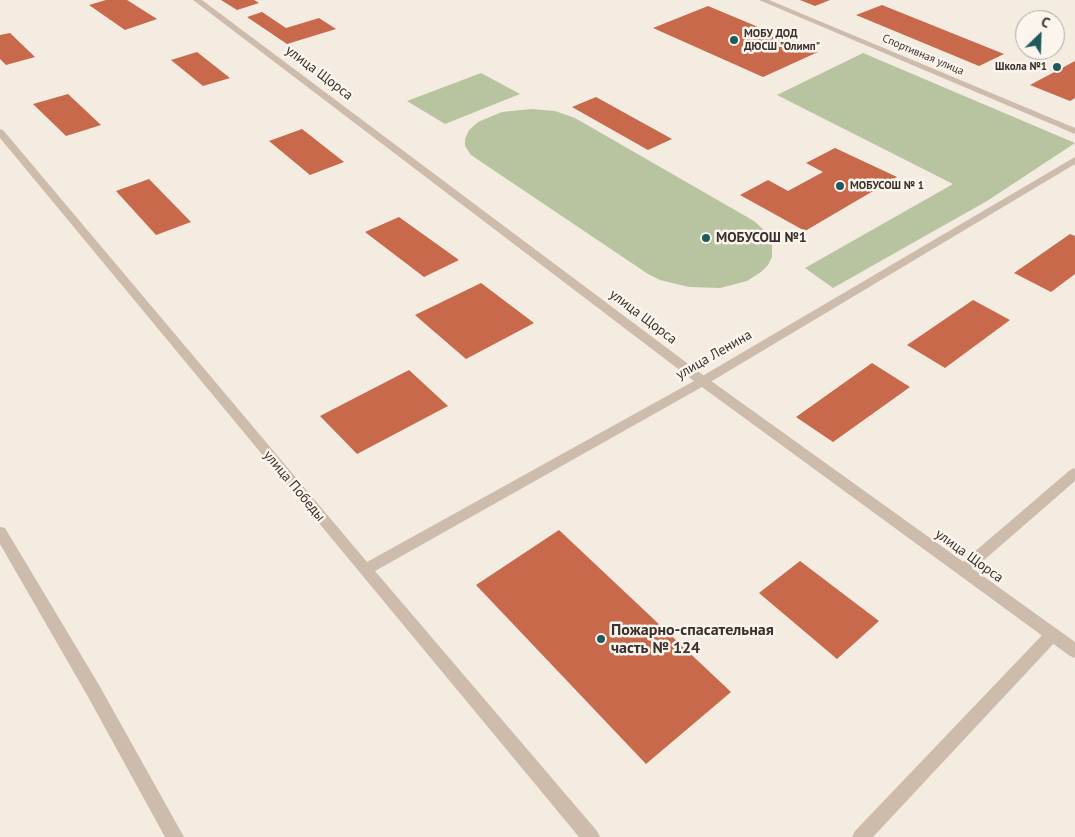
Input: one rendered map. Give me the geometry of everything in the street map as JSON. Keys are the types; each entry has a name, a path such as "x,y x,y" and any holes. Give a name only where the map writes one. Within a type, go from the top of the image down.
{"street":[{"name":"улица Щорса","path":"197,0 703,381 1075,651"},
{"name":"Спортивная улица","path":"763,0 1075,131"},
{"name":"улица Победы","path":"0,132 365,570 591,837"},
{"name":"улица Ленина","path":"365,570 703,381 1075,160"},
{"path":"963,570 1075,473"},
{"path":"0,532 93,690 175,837"},
{"path":"861,837 1052,635"}],"green space":[{"path":"863,53 1075,143 987,201 833,288 805,268 953,184 777,95"},
{"path":"481,73 520,94 445,124 407,101"},
{"path":"531,109 555,111 575,118 754,221 766,232 772,244 772,257 768,265 747,281 720,288 689,287 660,280 648,274 471,155 465,146 465,139 469,130 478,122 502,112"}],"building":[{"path":"106,0 127,0 157,19 125,30 89,5"},
{"path":"221,0 254,0 259,3 237,10"},
{"path":"800,0 830,0 815,6"},
{"path":"882,5 1004,54 979,66 856,15"},
{"name":"МОБУ ДОД ДЮСШ \"Олимп\"","path":"708,6 818,52 763,77 653,28"},
{"path":"262,12 286,28 319,18 336,29 287,44 247,17"},
{"path":"10,33 35,57 6,65 0,59 0,35"},
{"path":"197,52 230,78 203,86 171,60"},
{"path":"1075,61 1075,98 1070,101 1030,85"},
{"path":"68,94 101,125 66,136 33,104"},
{"path":"596,97 672,139 648,150 572,107"},
{"path":"302,129 344,162 310,175 269,141"},
{"name":"МОБУСОШ № 1","path":"835,148 897,177 805,231 740,195 768,180 788,191 823,172 806,163"},
{"path":"149,179 191,222 156,235 116,191"},
{"path":"399,217 459,260 424,277 365,232"},
{"path":"1070,234 1075,236 1075,274 1051,292 1014,273"},
{"path":"481,283 534,323 466,359 415,315"},
{"path":"973,300 1010,320 945,368 907,345"},
{"path":"872,363 910,387 833,442 796,417"},
{"path":"409,370 448,406 357,454 320,416"},
{"name":"Пожарно-спасательная часть № 124","path":"559,530 731,692 646,764 476,585"},
{"path":"800,561 879,621 837,659 759,593"}],"place":[{"name":"МОБУ ДОД ДЮСШ \"Олимп\"","path":"734,40"},
{"name":"Школа №1","path":"1057,67"},
{"name":"МОБУСОШ № 1","path":"840,186"},
{"name":"МОБУСОШ №1","path":"706,238"},
{"name":"Пожарно-спасательная часть № 124","path":"601,639"}]}
